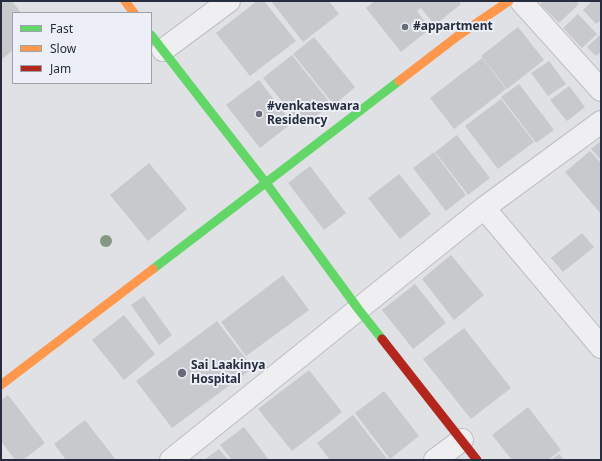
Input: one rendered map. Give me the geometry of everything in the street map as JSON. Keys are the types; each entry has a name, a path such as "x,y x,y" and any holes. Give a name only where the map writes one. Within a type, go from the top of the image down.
{"street":[{"path":"125,1 133,12"},
{"path":"229,1 157,42 266,184 359,310 462,440 476,460"},
{"path":"1,385 266,184 459,35 509,1"},
{"path":"520,1 601,90"},
{"path":"171,460 484,208 601,122"},
{"path":"484,208 601,347"},
{"path":"436,460 462,440"}],"building":[{"path":"1,1 12,1 20,12 12,12 12,51 1,60"},
{"path":"257,1 264,1 296,41 250,76 216,33"},
{"path":"271,1 329,1 339,14 303,42"},
{"name":"#appartment","path":"375,1 459,1 461,4 435,25 421,8 417,11 430,29 401,52 366,8"},
{"path":"543,1 575,1 579,4 559,23 540,4"},
{"path":"592,1 601,1 601,20 596,24 583,10"},
{"path":"578,14 597,34 582,48 563,28"},
{"path":"518,27 544,60 507,89 481,56"},
{"path":"601,34 601,52 596,56 587,47"},
{"path":"314,37 355,87 334,105 293,54"},
{"path":"292,55 331,104 303,127 263,78"},
{"path":"482,58 506,89 454,129 430,98"},
{"path":"549,61 566,84 548,96 531,73"},
{"name":"#venkateswara Residency","path":"259,80 292,123 260,148 226,105"},
{"path":"519,84 554,130 536,143 501,97"},
{"path":"569,86 585,107 567,121 550,100"},
{"path":"501,99 534,142 498,169 465,126"},
{"path":"457,135 490,178 468,195 435,152"},
{"path":"601,141 601,160 591,149"},
{"path":"590,151 601,163 601,214 565,172"},
{"path":"434,152 466,195 446,211 413,168"},
{"path":"149,163 187,209 148,241 110,195"},
{"path":"310,166 346,213 324,230 288,183"},
{"path":"399,174 431,214 400,239 368,198"},
{"path":"582,233 594,247 563,272 551,258"},
{"path":"451,255 484,295 454,320 422,279"},
{"path":"283,275 309,310 246,356 221,322"},
{"path":"415,284 446,323 413,349 382,310"},
{"path":"144,296 172,335 159,345 131,305"},
{"path":"124,315 155,354 124,380 92,340"},
{"path":"217,321 253,368 172,428 136,381"},
{"path":"464,328 511,388 471,419 423,359"},
{"path":"309,370 342,412 292,451 258,409"},
{"path":"384,391 419,436 390,459 355,413"},
{"path":"8,395 45,443 23,460 15,460 1,441 1,400"},
{"path":"528,407 561,450 548,460 512,460 492,435"},
{"path":"353,415 388,460 330,460 317,443"},
{"path":"85,420 116,460 66,460 54,444"},
{"path":"244,427 269,460 232,460 220,445"},
{"path":"219,449 228,460 204,460"},
{"path":"559,454 564,460 551,460"}],"traffic: fast":[{"path":"152,36 266,183 382,339"},
{"path":"153,269 399,81"}],"traffic: slow":[{"path":"125,1 133,12"},
{"path":"399,81 459,35 509,1"},
{"path":"1,385 153,269"}],"traffic: jam":[{"path":"382,339 477,460"}],"place":[{"name":"#appartment","path":"405,27"},
{"name":"#venkateswara Residency","path":"259,114"},
{"name":"Sai Laakinya Hospital","path":"182,373"}]}
